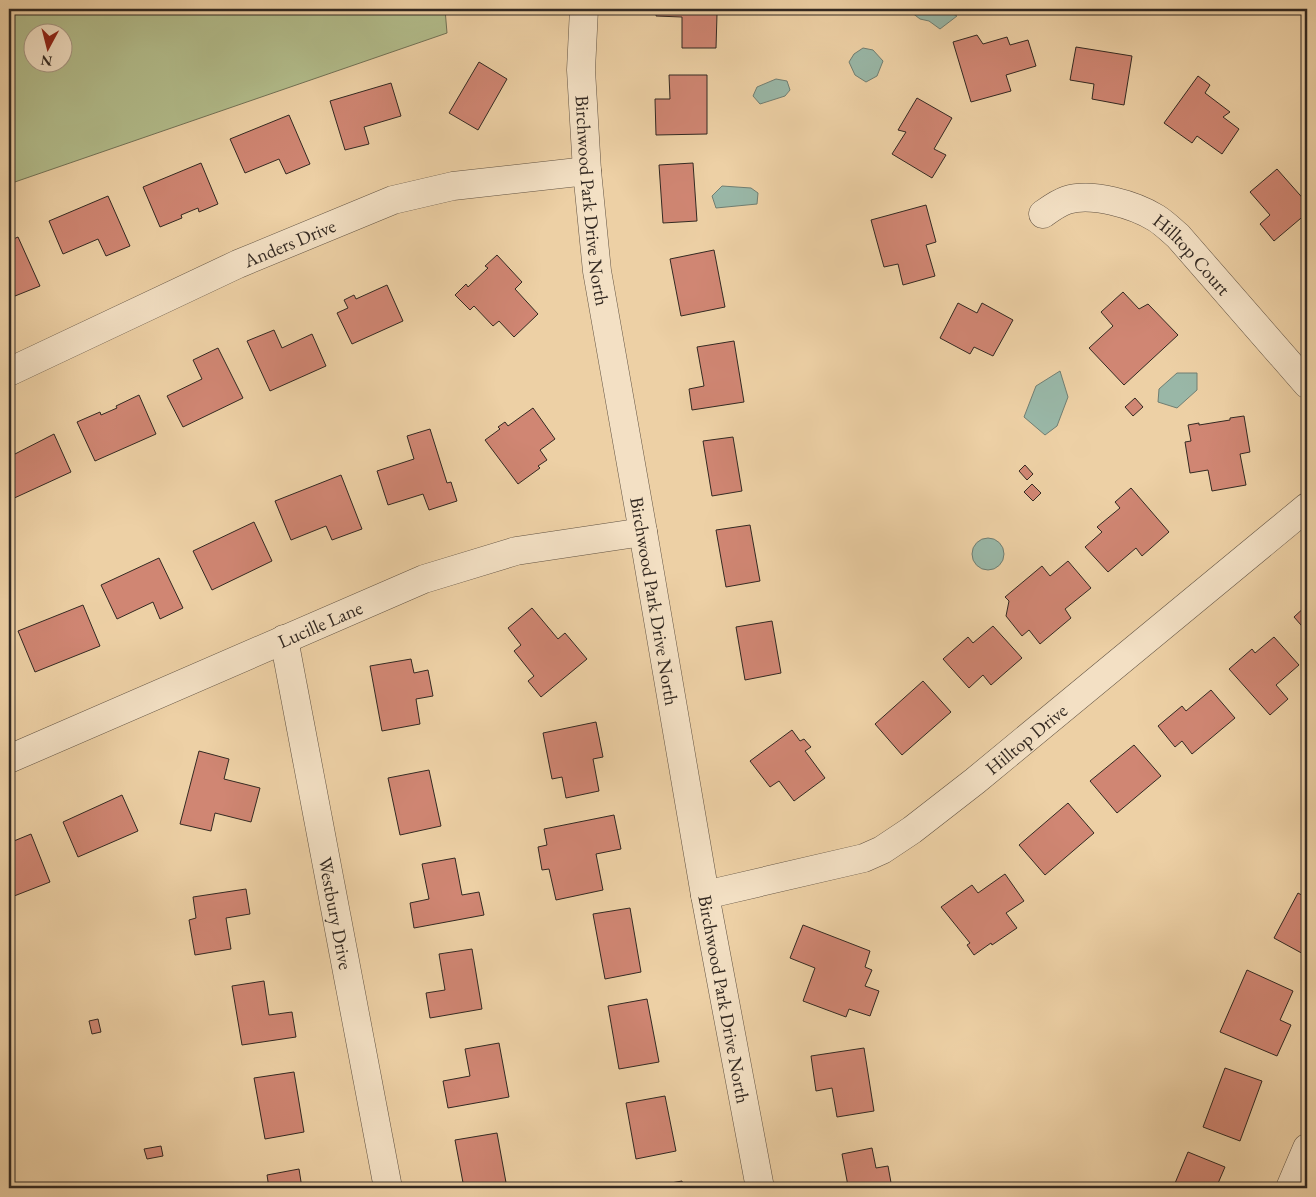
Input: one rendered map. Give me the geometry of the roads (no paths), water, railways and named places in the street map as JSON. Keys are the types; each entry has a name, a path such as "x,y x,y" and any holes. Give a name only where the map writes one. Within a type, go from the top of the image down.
{"street":[{"name":"Birchwood Park Drive North","path":"584,9 581,70 587,171 597,271 644,532 705,895 760,1188"},
{"name":"Anders Drive","path":"9,372 238,264 392,200 453,186 587,171"},
{"name":"Hilltop Court","path":"1043,214 1067,200 1091,198 1108,200 1132,207 1157,218 1178,236 1307,384"},
{"name":"Hilltop Drive","path":"705,895 864,858 882,850 912,830 975,781 1307,507"},
{"name":"Lucille Lane","path":"9,759 424,579 516,551 644,532"},
{"name":"Westbury Drive","path":"284,639 388,1188"},
{"path":"1290,1188 1307,1148"}]}
